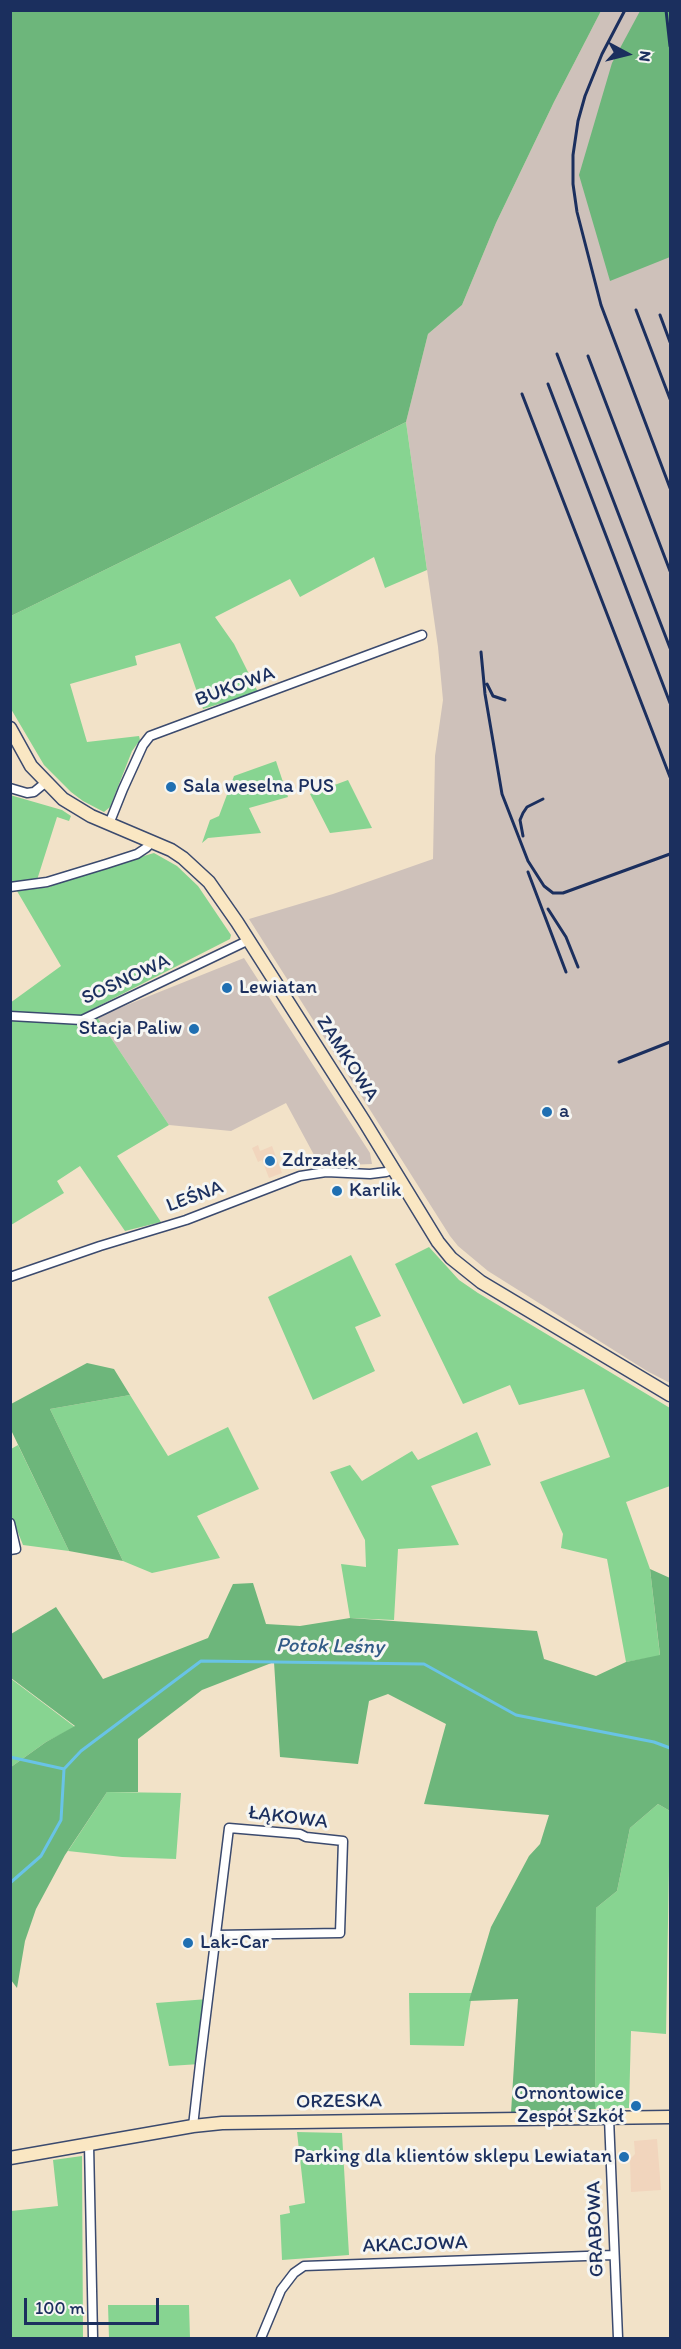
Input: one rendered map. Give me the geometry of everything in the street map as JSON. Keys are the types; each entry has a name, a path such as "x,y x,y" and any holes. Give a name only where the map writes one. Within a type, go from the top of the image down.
{"street":[{"name":"BUKOWA","path":"109,824 143,745 150,736 422,635"},
{"name":"ZAMKOWA","path":"10,728 31,766 45,783 78,809 153,841 183,858 209,882 249,940 438,1242 462,1268 480,1282 670,1395"},
{"path":"10,788 27,793 34,792 45,783"},
{"path":"10,887 47,882 106,864 137,854 153,841"},
{"name":"SOSNOWA","path":"10,1016 82,1020 249,940"},
{"name":"LEŚNA","path":"10,1277 186,1220 300,1176 326,1172 370,1174 386,1172 393,1168"},
{"path":"10,1523 16,1549 10,1550"},
{"name":"ŁĄKOWA","path":"193,2126 216,1935 229,1828 300,1834 306,1837 344,1841 340,1933 216,1935"},
{"name":"ORZESKA","path":"10,2158 193,2126 254,2122 670,2117"},
{"name":"GRABOWA","path":"609,2118 618,2338"},
{"path":"89,2144 93,2338"},
{"name":"AKACJOWA","path":"261,2338 281,2290 294,2273 304,2266 614,2255"}],"shaded area":[{"path":"601,11 670,11 670,1383 647,1371 488,1271 458,1246 249,919 333,894 433,859 435,756 443,700 438,647 406,422 428,334 462,305 496,223"},
{"path":"244,958 370,1153 372,1164 320,1166 286,1103 231,1131 169,1125 97,1017"},
{"name":"Zdrzałek","path":"258,1145 260,1151 272,1146 282,1173 269,1178 262,1160 258,1162 252,1148"},
{"path":"657,2139 661,2190 631,2192 630,2159 635,2154 634,2141"}],"green space":[{"path":"11,10 601,11 496,223 462,305 428,334 406,422 11,616"},
{"path":"640,11 670,11 670,257 610,281 579,175 612,63"},
{"path":"406,422 427,570 385,588 374,557 300,597 290,579 215,617 234,644 258,692 203,709 180,643 135,656 137,665 70,684 87,742 139,736 140,740 132,751 110,807 104,812 71,792 44,765 11,709 11,616"},
{"path":"276,761 288,797 249,808 261,833 208,838 202,843 210,820 219,816 234,776"},
{"path":"348,780 372,828 330,833 310,794"},
{"path":"10,795 62,810 71,816 69,821 57,817 37,880 11,884"},
{"path":"154,853 177,866 198,886 231,935 230,939 79,1016 11,1013 10,1003 61,966 17,891 50,887 55,882"},
{"path":"97,1017 169,1125 117,1156 161,1222 125,1231 80,1166 57,1181 64,1193 11,1225 11,1019 81,1025"},
{"path":"429,1247 459,1280 478,1293 670,1408 670,1486 626,1502 650,1569 660,1656 626,1662 607,1559 561,1548 563,1534 540,1482 610,1457 584,1389 519,1405 510,1385 463,1404 395,1264"},
{"path":"351,1255 381,1316 355,1327 375,1371 313,1400 268,1297"},
{"path":"87,1363 114,1369 130,1395 50,1409 123,1561 69,1551 11,1430 11,1404"},
{"path":"130,1395 168,1456 228,1427 259,1489 197,1516 220,1558 152,1573 123,1561 50,1409"},
{"path":"477,1432 491,1465 431,1486 459,1545 398,1549 394,1620 350,1618 341,1564 366,1567 365,1540 330,1472 350,1465 362,1481 412,1451 418,1460"},
{"path":"18,1445 69,1551 23,1545 11,1515 11,1449"},
{"path":"650,1569 670,1578 670,1811 658,1804 630,1828 617,1891 596,1908 595,2109 511,2113 518,1999 469,2001 491,1927 529,1856 540,1844 549,1815 424,1804 446,1724 388,1694 369,1701 358,1764 280,1757 274,1662 202,1690 138,1739 138,1792 107,1792 65,1855 36,1909 25,1941 17,1988 11,1980 11,1767 46,1742 75,1726 11,1678 11,1634 56,1607 103,1679 208,1638 233,1584 253,1583 266,1624 300,1626 350,1618 537,1631 544,1659 596,1676 626,1662 660,1655"},
{"path":"10,1678 75,1727 46,1742 11,1767"},
{"path":"107,1792 181,1793 176,1859 122,1857 68,1851"},
{"path":"658,1804 670,1811 666,2034 631,2031 629,2108 595,2109 596,1908 617,1891 630,1828"},
{"path":"409,1993 472,1993 464,2046 410,2045"},
{"path":"208,1999 200,2064 169,2066 156,2003"},
{"path":"297,2132 342,2133 349,2255 282,2260 280,2215 290,2213 289,2206 305,2203"},
{"path":"82,2156 83,2338 11,2338 11,2211 58,2206 53,2160"},
{"path":"108,2305 189,2305 190,2338 109,2338"}],"waterway":[{"name":"Potok Leśny","path":"10,1757 64,1769 81,1751 201,1661 424,1664 516,1715 654,1742 670,1748"},
{"path":"10,1883 41,1856 61,1820 64,1769"}],"railway":[{"path":"625,10 602,54 585,96 578,121 573,155 573,184 577,212 601,305 670,488"},
{"path":"666,10 670,46"},
{"path":"636,310 670,399"},
{"path":"660,315 670,342"},
{"path":"557,354 670,648"},
{"path":"588,356 670,571"},
{"path":"548,384 670,703"},
{"path":"522,394 670,777"},
{"path":"481,652 485,694 502,794 528,861 544,886 553,893 563,893 670,854"},
{"path":"487,684 493,696 505,700"},
{"path":"523,836 520,820 523,813 527,807 543,799"},
{"path":"528,872 566,972"},
{"path":"548,909 566,937 578,967"},
{"path":"619,1062 670,1042"}],"place":[{"name":"Sala weselna PUS","path":"171,787"},
{"name":"Lewiatan","path":"227,988"},
{"name":"Stacja Paliw","path":"194,1029"},
{"name":"a","path":"547,1112"},
{"name":"Zdrzałek","path":"270,1161"},
{"name":"Karlik","path":"337,1191"},
{"name":"Lak-Car","path":"188,1943"},
{"name":"Ornontowice Zespół Szkół","path":"636,2106"},
{"name":"Parking dla klientów sklepu Lewiatan","path":"624,2157"}]}
